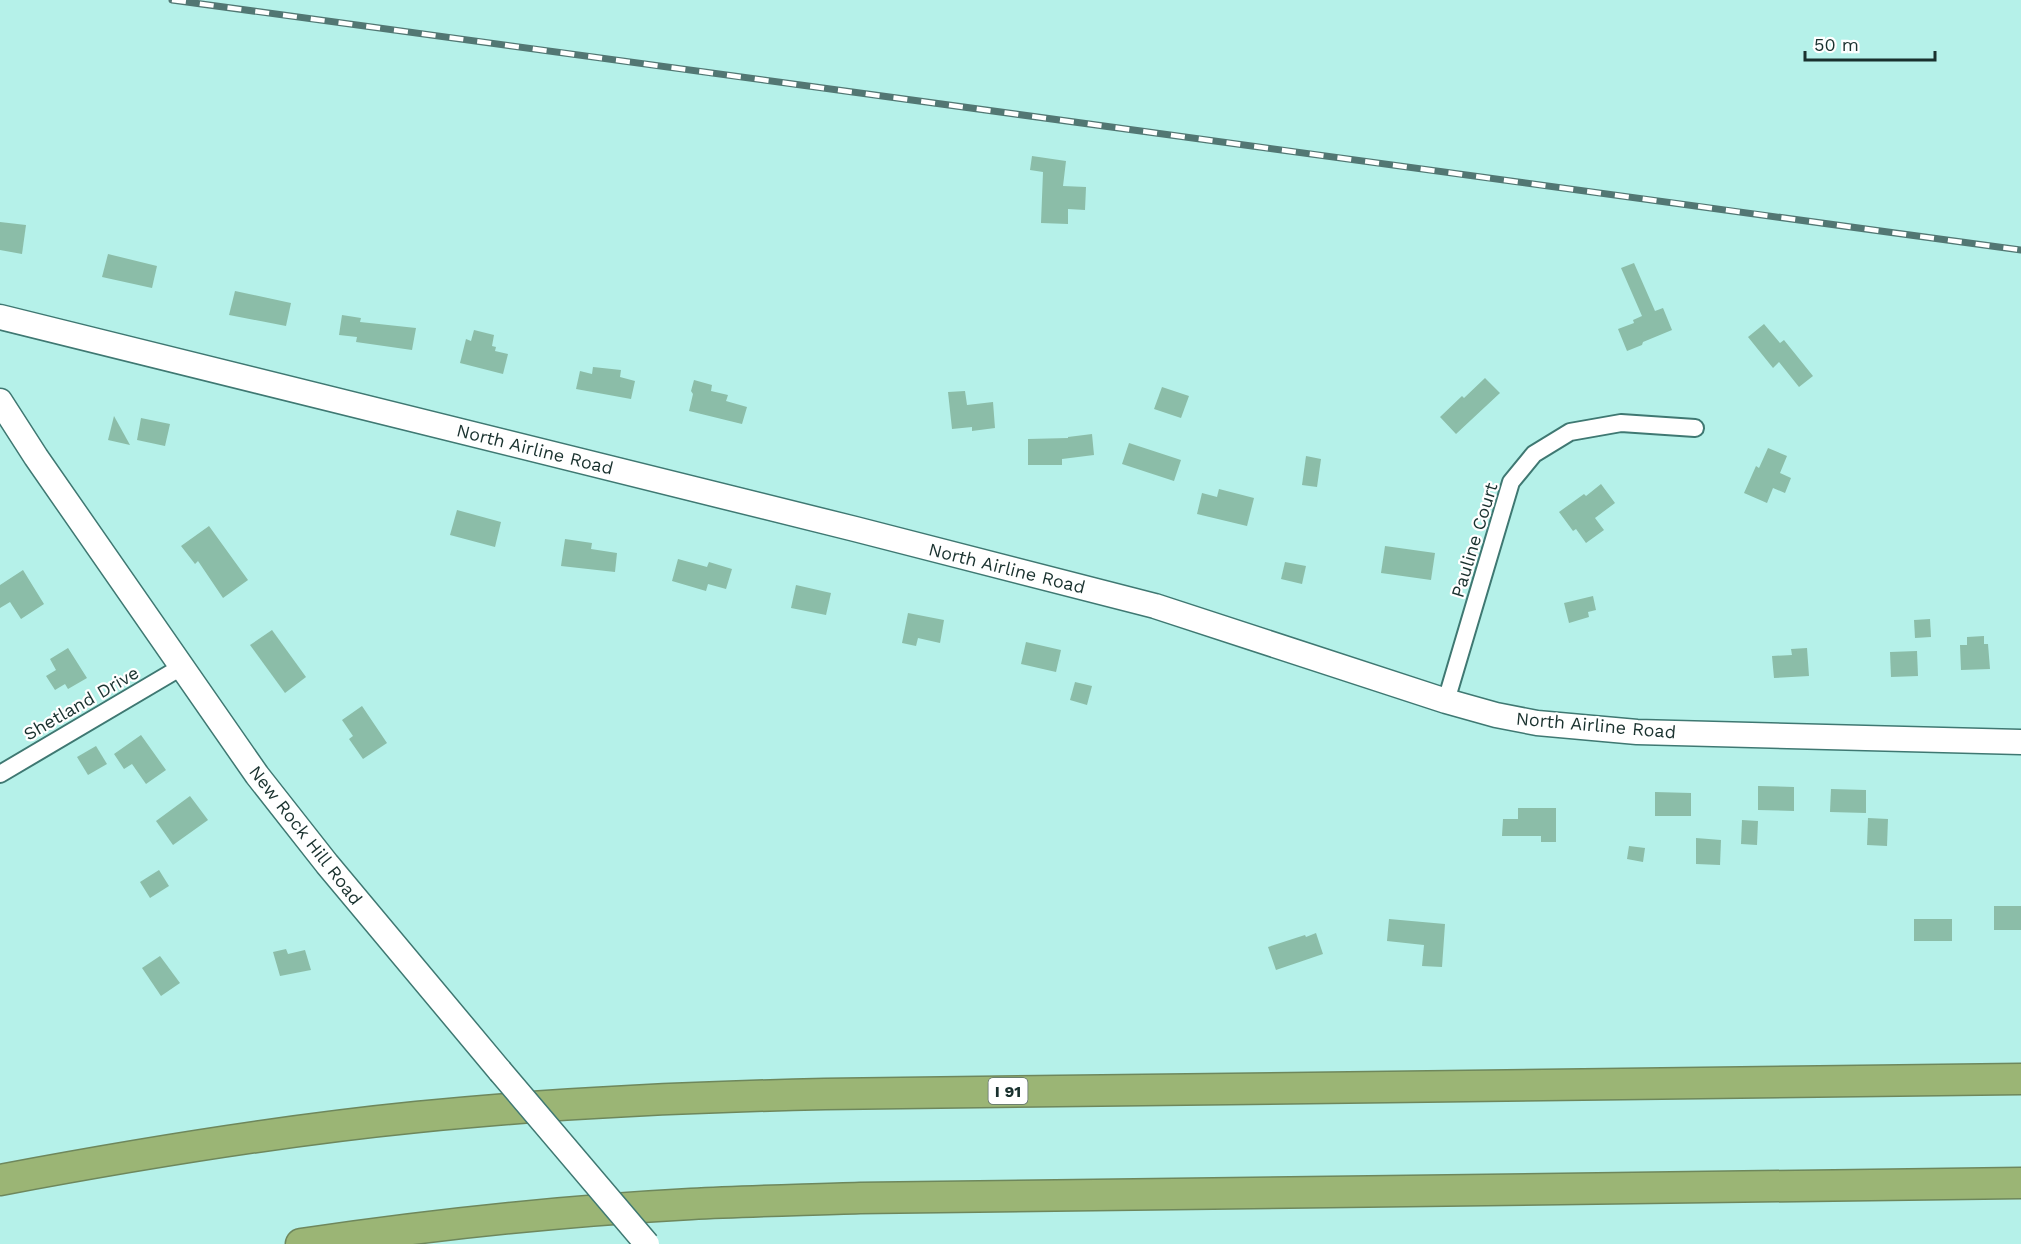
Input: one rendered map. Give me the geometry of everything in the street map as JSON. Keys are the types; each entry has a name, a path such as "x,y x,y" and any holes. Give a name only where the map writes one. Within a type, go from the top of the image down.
{"highway":[{"name":"I 91","path":"0,1180 141,1155 342,1125 495,1110 666,1099 825,1094 2021,1078"},
{"path":"301,1244 425,1227 573,1212 815,1199 2021,1183"}],"main road":[{"name":"North Airline Road","path":"0,317 855,529 1155,606 1496,715 1537,723 1637,732 2021,742"},
{"name":"New Rock Hill Road","path":"0,401 36,457 286,812 393,943 647,1244"}],"street":[{"name":"Pauline Court","path":"1446,700 1511,482 1533,454 1570,432 1621,423 1695,428"},
{"name":"Shetland Drive","path":"0,774 183,666"}],"building":[{"path":"1032,156 1066,161 1063,186 1086,187 1085,210 1068,209 1068,224 1041,223 1043,172 1030,170"},
{"path":"0,222 26,225 22,254 0,250"},
{"path":"108,254 157,266 152,288 102,277"},
{"path":"1634,263 1655,311 1663,308 1672,330 1627,351 1618,329 1634,323 1633,320 1642,316 1621,268"},
{"path":"235,291 291,303 286,326 229,315"},
{"path":"342,315 361,318 360,322 416,328 412,350 356,342 357,337 339,335"},
{"path":"1764,324 1780,343 1784,340 1813,376 1799,387 1779,362 1773,368 1748,337"},
{"path":"474,330 494,335 492,346 496,347 495,351 508,354 503,374 460,363 466,339 471,341"},
{"path":"593,367 621,370 620,377 635,381 631,399 576,389 580,371 592,374"},
{"path":"1485,378 1500,393 1456,434 1440,417"},
{"path":"694,380 712,385 711,391 728,395 726,401 747,407 742,424 689,411"},
{"path":"1162,387 1189,396 1181,418 1154,409"},
{"path":"965,391 967,405 993,402 995,428 972,431 972,427 952,429 948,392"},
{"path":"114,416 130,445 108,440"},
{"path":"141,418 170,424 165,446 137,440"},
{"path":"1092,434 1094,455 1062,459 1062,465 1028,465 1028,439 1068,438"},
{"path":"1129,443 1181,460 1174,481 1122,464"},
{"path":"1768,448 1787,456 1780,473 1791,478 1785,493 1773,488 1767,503 1744,493 1756,466 1759,468"},
{"path":"1306,456 1321,459 1317,487 1302,485"},
{"path":"1601,484 1615,503 1595,518 1604,530 1586,543 1576,529 1573,531 1559,512"},
{"path":"1219,489 1254,498 1247,526 1197,514 1202,493 1217,497"},
{"path":"457,510 501,522 495,547 450,535"},
{"path":"209,526 248,580 223,598 198,561 195,564 181,546"},
{"path":"565,539 592,543 591,549 617,553 615,572 561,566"},
{"path":"1385,546 1435,553 1431,580 1381,573"},
{"path":"678,559 707,567 709,562 732,569 726,589 708,584 706,591 672,581"},
{"path":"1285,562 1306,566 1302,584 1281,579"},
{"path":"23,570 44,604 21,619 10,602 0,608 0,585"},
{"path":"796,585 831,593 826,615 791,608"},
{"path":"1593,596 1596,610 1588,612 1589,617 1569,623 1564,603"},
{"path":"908,613 944,620 940,643 918,638 916,646 902,643"},
{"path":"1930,619 1931,637 1915,638 1914,620"},
{"path":"272,630 306,677 285,693 250,645"},
{"path":"1984,636 1984,644 1988,644 1990,669 1961,670 1960,645 1967,645 1967,637"},
{"path":"1026,642 1061,650 1056,672 1021,664"},
{"path":"68,648 87,678 68,689 65,684 55,690 46,676 56,670 50,659"},
{"path":"1807,648 1809,676 1774,678 1772,656 1792,655 1791,649"},
{"path":"1917,651 1918,676 1891,677 1890,652"},
{"path":"1075,682 1092,686 1087,705 1070,700"},
{"path":"362,706 387,743 363,759 349,739 353,736 342,720"},
{"path":"141,735 166,770 146,784 132,764 124,769 114,754"},
{"path":"96,746 107,764 88,775 77,757"},
{"path":"1758,786 1794,787 1794,811 1758,810"},
{"path":"1831,789 1866,790 1866,813 1830,812"},
{"path":"1655,792 1691,793 1691,816 1655,816"},
{"path":"190,796 208,820 173,845 156,821"},
{"path":"1518,808 1556,808 1556,842 1541,842 1541,836 1502,836 1503,819 1518,819"},
{"path":"1868,818 1888,819 1887,846 1867,845"},
{"path":"1742,820 1758,821 1757,845 1741,844"},
{"path":"1696,838 1721,840 1720,865 1696,864"},
{"path":"1629,846 1645,848 1643,862 1627,859"},
{"path":"159,870 169,886 150,898 140,882"},
{"path":"1994,906 2021,906 2021,930 1994,930"},
{"path":"1389,919 1445,924 1442,967 1422,966 1424,945 1387,941"},
{"path":"1914,919 1952,919 1952,941 1914,941"},
{"path":"1316,933 1323,954 1276,970 1268,947"},
{"path":"286,949 288,954 305,950 311,970 280,976 273,952"},
{"path":"160,956 180,983 161,996 142,968"}],"railway":[{"path":"172,0 2021,250"}]}
